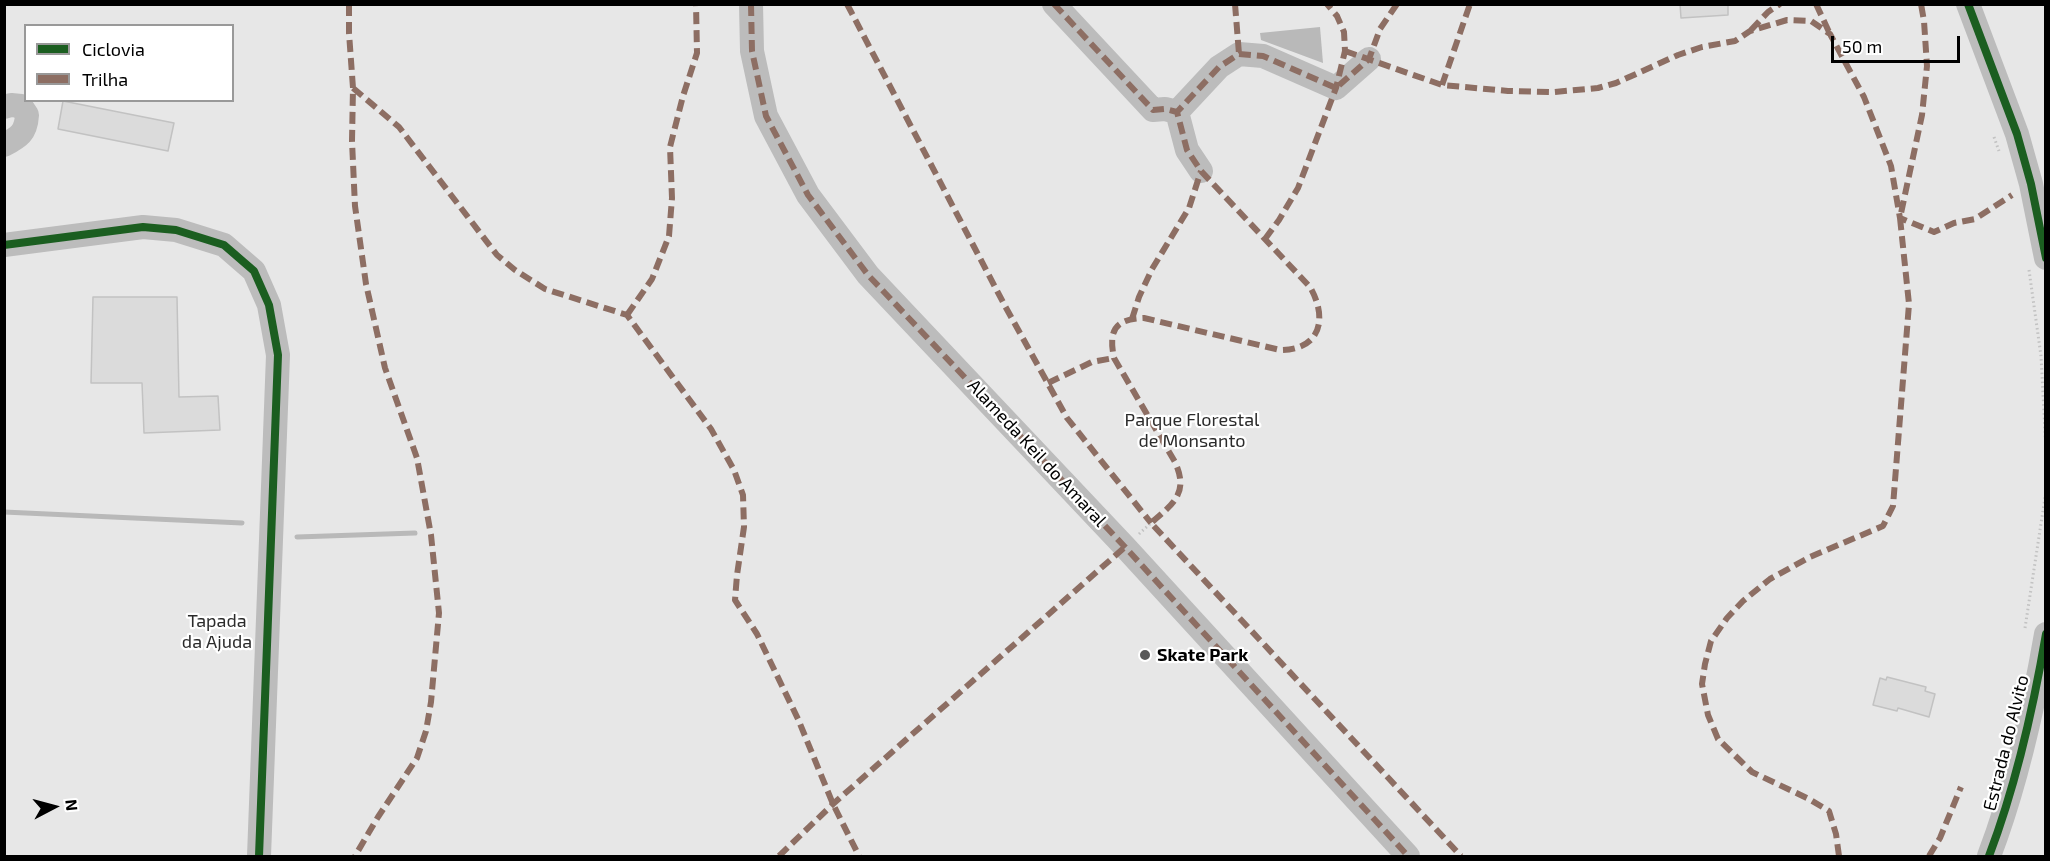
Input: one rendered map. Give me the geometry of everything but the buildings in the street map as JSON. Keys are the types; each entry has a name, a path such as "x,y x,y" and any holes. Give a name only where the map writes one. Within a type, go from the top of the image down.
{"street":[{"name":"Alameda Keil do Amaral","path":"751,4 755,74 766,116 808,195 868,274 1125,547 1408,856"},
{"path":"1054,4 1153,110 1165,109 1177,112"},
{"path":"1968,4 2018,134 2031,184 2037,261"},
{"path":"1177,112 1219,67 1239,54 1263,56 1336,88 1369,59 1345,51"},
{"path":"4,107 21,106 27,115 27,126 20,136 4,145"},
{"path":"1177,112 1186,150 1202,171"},
{"path":"4,244 143,227 176,230 225,245 254,271 270,305 278,355 259,856"},
{"name":"Estrada do Alvito","path":"1989,856 2006,809 2035,698 2035,634"}],"path":[{"path":"1992,129 1998,151"},
{"path":"2037,261 2046,450"},
{"path":"2035,634 2046,490"}],"green space":[{"name":"Parque Florestal de Monsanto","path":"5,5 2045,5 2045,856 5,856"}],"shaded area":[{"path":"1320,27 1323,63 1261,40 1260,33"}],"waterway":[{"path":"4,512 242,523"},
{"path":"297,537 415,533"}],"marked path":[{"path":"349,4 355,206 366,284 385,368 417,458 431,535 439,613 431,702 426,731 417,758 355,856"},
{"path":"627,315 652,279 669,236 672,198 670,147 697,53 696,4"},
{"path":"751,4 752,51 766,116 808,195 868,275 1125,547 1408,856"},
{"path":"847,4 1005,306 1067,418 1151,523"},
{"path":"1054,4 1153,110 1165,109 1177,112"},
{"path":"1235,4 1239,54"},
{"path":"1265,239 1298,188 1336,88 1345,51 1344,32 1337,16 1327,4"},
{"path":"1397,4 1380,29 1369,59 1336,88 1263,56 1239,54 1219,67 1177,112 1187,150 1201,171 1310,287 1319,310 1317,330 1312,338 1305,345 1280,350 1144,318 1121,323 1113,333 1112,348 1114,358 1175,462 1179,473 1180,490 1177,497 1151,523 1461,856"},
{"path":"1442,85 1470,4"},
{"path":"1751,30 1768,12 1780,4"},
{"path":"1816,4 1830,34"},
{"path":"1839,856 1836,834 1829,811 1752,772 1718,739 1708,715 1702,684 1711,641 1727,618 1743,601 1770,579 1810,557 1883,526 1893,506 1909,304 1900,218 1922,115 1927,66 1921,4"},
{"path":"1345,51 1442,85 1508,91 1554,92 1598,88 1616,83 1678,55 1702,47 1735,41 1750,31 1787,20 1811,21 1830,34 1864,97 1891,166 1900,218 1934,232 1954,223 1975,219 2012,195"},
{"path":"353,88 399,127 497,255 515,270 545,289 627,315 711,429 734,470 743,495 744,527 735,600 757,634 798,719 833,804 859,856"},
{"path":"1132,319 1152,269 1189,208 1201,171"},
{"path":"1048,383 1092,362 1114,358"},
{"path":"779,856 833,804 1125,547"},
{"path":"1929,856 1940,838 1961,787"}],"cycle path":[{"path":"1968,4 2017,134 2031,184 2046,258"},
{"path":"4,245 143,227 176,230 224,245 254,271 269,305 278,355 259,856"},
{"path":"1989,856 2023,747 2046,634"}],"place":[{"name":"Skate Park","path":"1145,655"}],"park label":[{"name":"Tapada da Ajuda","path":"217,631"}]}
